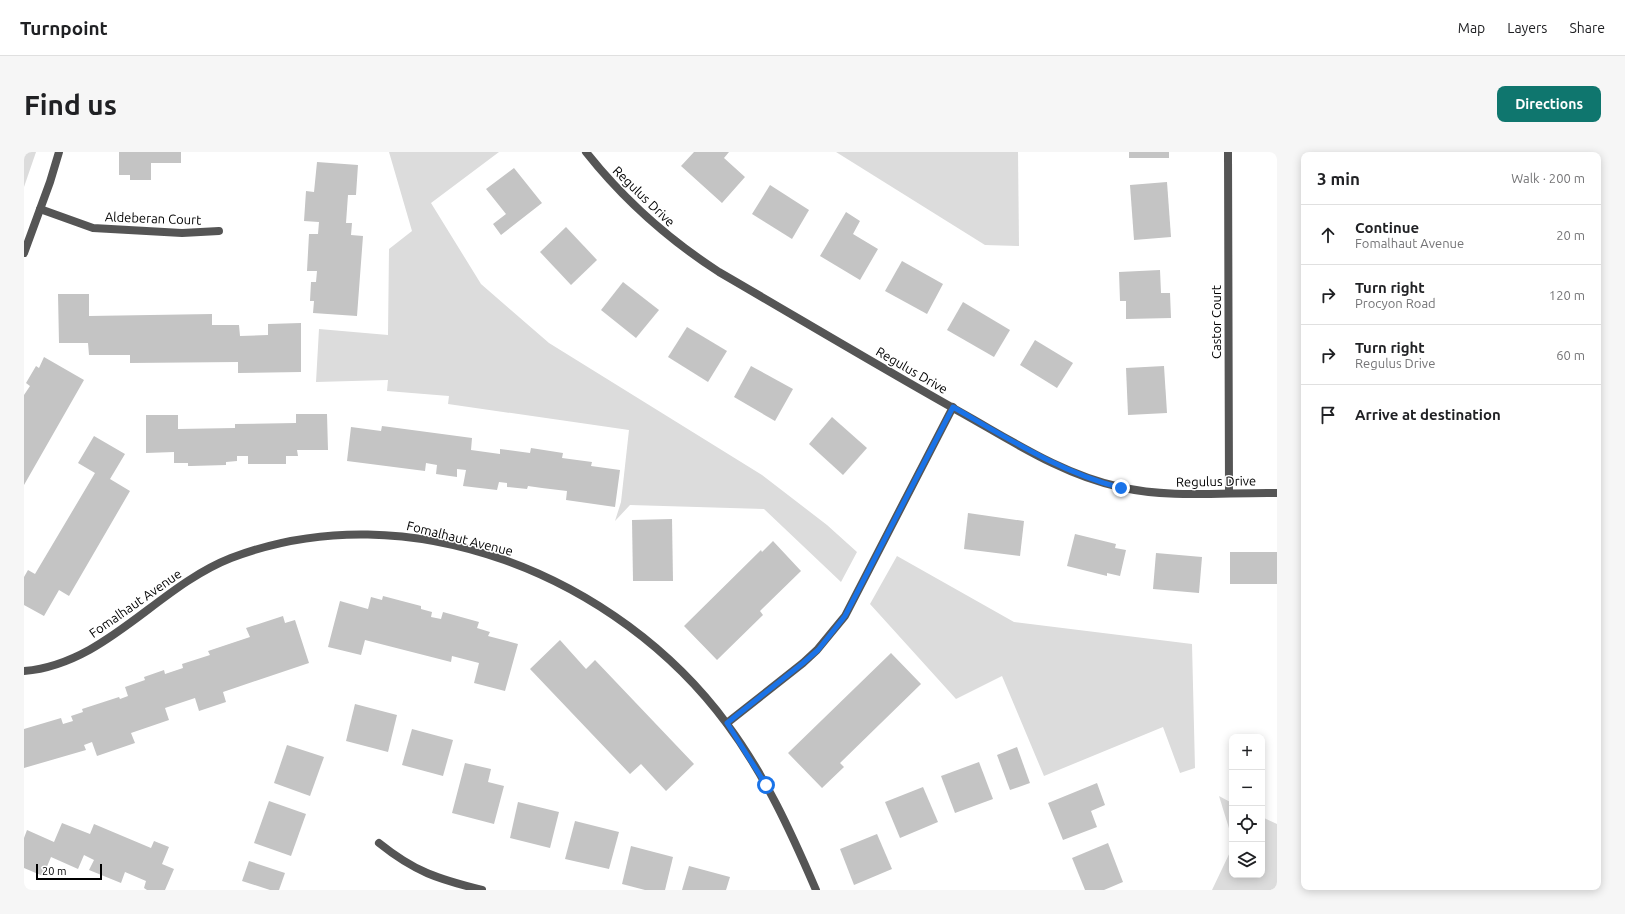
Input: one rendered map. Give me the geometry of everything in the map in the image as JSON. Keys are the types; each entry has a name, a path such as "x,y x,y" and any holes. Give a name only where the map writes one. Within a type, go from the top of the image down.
{"street":[{"path":"24,253 58,152"},
{"name":"Regulus Drive","path":"586,152 621,193 651,222 687,251 719,272 1046,459 1080,475 1104,483 1137,490 1163,493 1277,492"},
{"name":"Castor Court","path":"1228,152 1229,492"},
{"name":"Aldeberan Court","path":"40,209 93,228 182,233 219,231"},
{"path":"727,723 813,654 845,616 953,407"},
{"name":"Fomalhaut Avenue","path":"24,671 40,670 64,663 84,653 102,643 184,583 232,558 265,547 305,538 387,534 478,552 548,576 610,612 638,634 692,683 727,723 766,785 786,821 816,890"},
{"path":"379,844 402,862 428,874 482,890"}],"shaded area":[{"path":"24,152 36,152 24,187"},
{"path":"389,152 499,152 431,203 481,284 549,343 762,475 827,525 857,552 841,582 764,509 630,505 615,521 621,502 629,430 448,404 449,396 387,391 388,380 316,382 319,329 388,335 389,249 412,231"},
{"path":"836,152 1018,152 1019,246 985,245"},
{"path":"897,556 1014,622 1192,644 1195,768 1180,773 1163,727 1044,776 1002,676 956,699 870,604"},
{"path":"1219,796 1229,801 1229,828"},
{"path":"1265,818 1277,824 1277,890 1212,890 1229,854 1229,878 1265,878"}],"building":[{"path":"119,152 181,152 181,163 151,163 151,180 130,180 130,175 119,175"},
{"path":"694,152 729,152 724,158 745,177 722,203 681,166"},
{"path":"1129,152 1169,152 1169,158 1129,158"},
{"path":"317,162 358,165 356,195 348,195 346,223 352,223 351,235 363,236 357,316 313,313 314,301 310,301 311,282 316,282 317,271 307,271 309,234 318,234 319,222 304,221 306,191 314,192"},
{"path":"514,168 542,203 501,235 493,224 506,214 486,189"},
{"path":"1167,182 1171,237 1134,240 1130,185"},
{"path":"770,185 809,210 792,239 752,214"},
{"path":"846,212 860,221 853,234 878,249 860,280 820,256"},
{"path":"566,227 597,260 571,285 540,252"},
{"path":"902,261 943,284 927,314 885,291"},
{"path":"1160,270 1161,293 1170,293 1171,318 1126,319 1126,301 1120,301 1119,272"},
{"path":"623,282 659,310 636,338 601,310"},
{"path":"58,294 89,294 89,316 212,314 212,325 239,325 240,336 268,335 268,324 301,323 301,372 238,373 238,362 130,363 130,355 89,355 88,343 59,343"},
{"path":"963,302 1010,330 994,357 947,330"},
{"path":"687,327 727,351 708,382 668,357"},
{"path":"1035,340 1073,363 1057,388 1020,365"},
{"path":"44,357 84,380 24,485 24,395 30,386 26,383 36,366 39,368"},
{"path":"751,366 793,389 775,421 734,397"},
{"path":"1164,366 1167,413 1128,415 1126,368"},
{"path":"296,414 327,414 328,450 297,450 298,456 286,456 286,464 248,464 248,456 237,456 237,461 226,462 226,465 191,466 188,466 188,463 174,463 174,452 146,453 146,415 178,415 178,429 235,428 235,424 296,423"},
{"path":"832,417 867,448 843,475 809,444"},
{"path":"382,426 472,438 471,450 500,454 500,449 530,453 531,448 563,453 562,458 592,462 591,466 620,470 615,507 566,500 567,491 528,486 527,489 507,487 507,483 499,482 497,490 463,486 466,470 457,469 457,477 436,474 437,465 426,463 425,471 347,461 351,427 381,431"},
{"path":"94,436 125,454 110,479 130,491 69,596 59,590 44,616 24,605 24,577 28,570 35,574 95,473 78,463"},
{"path":"968,513 1024,521 1020,556 964,549"},
{"path":"672,519 673,581 633,581 632,520"},
{"path":"1075,534 1116,544 1115,548 1126,550 1120,576 1107,573 1107,576 1067,566"},
{"path":"773,541 801,571 760,611 763,615 717,660 684,626 761,550 762,552"},
{"path":"1230,552 1277,552 1277,584 1230,584"},
{"path":"1156,553 1202,557 1199,593 1153,589"},
{"path":"383,596 421,606 421,609 432,612 431,617 441,619 443,612 479,622 477,628 490,632 488,636 518,644 505,691 474,683 479,663 452,656 451,662 365,640 361,655 328,647 340,601 368,609 371,597 382,600"},
{"path":"283,616 285,623 295,620 309,663 223,692 226,702 199,711 195,698 165,708 169,720 131,733 135,743 97,756 92,742 84,745 86,750 24,768 24,729 61,718 63,724 73,721 71,716 83,712 82,709 119,697 120,699 128,696 125,687 145,680 144,677 164,670 165,674 183,668 182,664 210,655 208,651 250,637 246,628"},
{"path":"560,640 586,669 595,660 694,764 666,791 641,764 630,774 530,669"},
{"path":"891,653 921,684 840,763 844,767 822,788 788,753"},
{"path":"355,704 397,715 388,752 346,741"},
{"path":"412,729 453,740 443,776 402,765"},
{"path":"287,745 324,757 310,796 274,783"},
{"path":"1017,747 1030,783 1010,790 997,755"},
{"path":"979,762 993,799 955,813 941,776"},
{"path":"465,763 491,769 488,782 504,786 494,824 452,813"},
{"path":"1097,783 1105,805 1091,811 1097,827 1063,840 1048,803"},
{"path":"923,787 938,822 900,838 885,802"},
{"path":"269,801 306,814 291,856 254,843"},
{"path":"518,802 559,812 550,848 510,838"},
{"path":"575,821 619,832 609,869 565,859"},
{"path":"62,823 90,834 94,824 151,848 154,841 169,847 162,864 174,869 165,890 147,890 144,888 146,881 125,872 121,883 89,870 94,860 84,855 78,869 51,857 43,876 24,868 24,838 27,830 54,842"},
{"path":"877,834 892,869 854,885 840,849"},
{"path":"1108,843 1123,882 1104,890 1085,890 1072,858"},
{"path":"631,846 673,857 665,890 645,890 622,884"},
{"path":"249,861 285,873 279,890 270,890 242,881"},
{"path":"689,866 730,877 726,890 682,890"}],"route":[{"path":"766,785 727,723 818,650 845,616 953,407 1046,459 1080,475 1121,488"}]}
